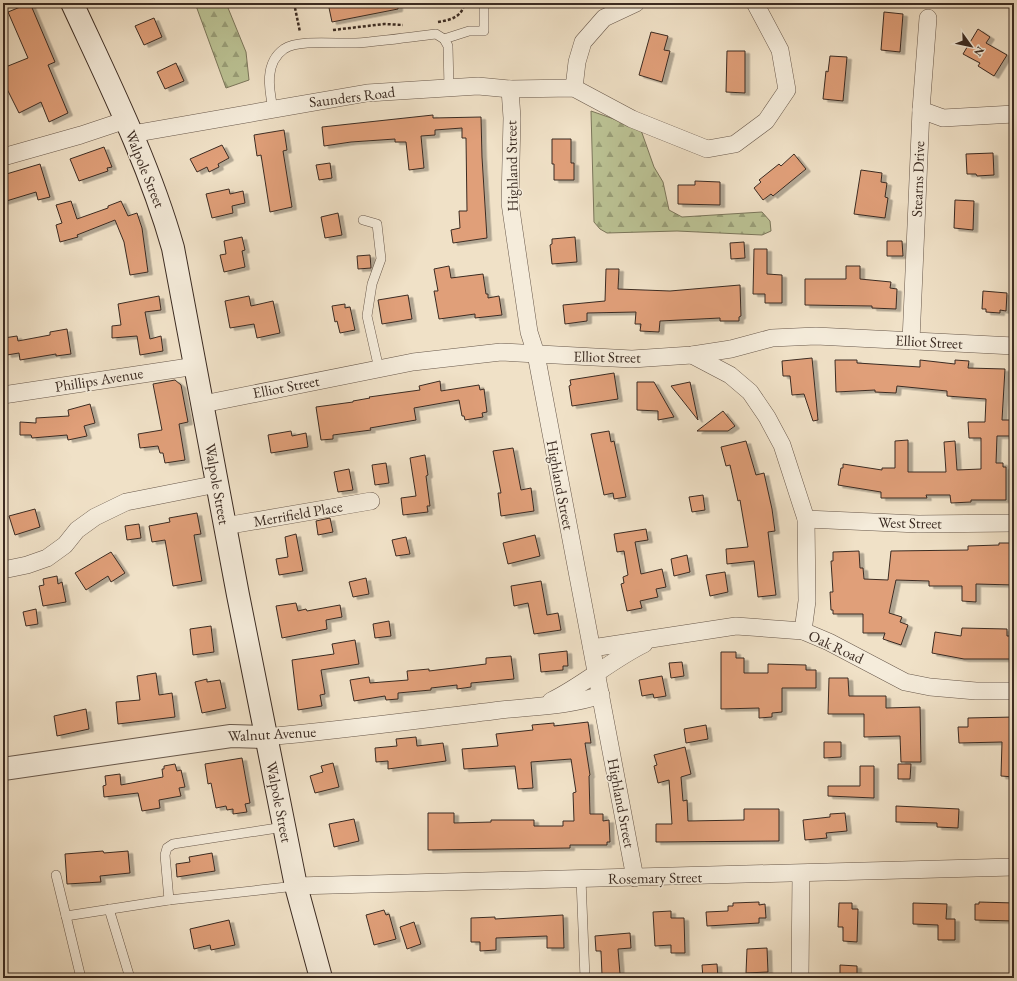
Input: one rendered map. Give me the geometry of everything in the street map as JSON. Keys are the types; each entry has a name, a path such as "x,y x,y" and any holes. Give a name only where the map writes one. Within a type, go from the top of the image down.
{"main road":[{"name":"Walpole Street","path":"72,3 129,127 158,199 169,234 196,366 225,526 296,886 321,978"},
{"name":"Walnut Avenue","path":"3,769 230,736 266,736"}],"street":[{"path":"574,88 577,62 583,42 604,18 636,3"},
{"name":"Saunders Road","path":"3,157 82,135 129,127 273,109 367,93 478,86 510,89 574,88 632,119 707,149 735,144 766,121 787,90 780,50 756,3"},
{"name":"Stearns Drive","path":"911,341 920,110 928,18"},
{"name":"Highland Street","path":"510,89 512,118 510,203 529,332 536,354 635,878"},
{"path":"920,110 943,118 1014,114"},
{"name":"Elliot Street","path":"203,404 413,362 501,352 632,359 692,355 731,349 772,338 816,336 1014,346"},
{"path":"692,355 730,375 750,392 782,445 806,519 808,601 803,631"},
{"name":"Phillips Avenue","path":"3,395 196,366"},
{"path":"3,570 27,566 47,558 65,545 77,530 95,517 126,502 217,484"},
{"name":"Merrifield Place","path":"225,526 371,501"},
{"name":"West Street","path":"806,519 918,524 1014,523"},
{"name":"Oak Road","path":"592,648 654,640 736,626 803,631 829,642 906,682 930,687 976,691 1014,691"},
{"name":"Oak Road","path":"597,674 632,650 654,640"},
{"name":"Walnut Avenue","path":"543,705 567,694 597,674"},
{"name":"Walnut Avenue","path":"266,736 337,730 543,705 564,704 601,695"},
{"name":"Rosemary Street","path":"296,886 801,874 1014,867"},
{"path":"800,978 801,874"}],"lane":[{"path":"444,39 469,31 484,31 484,3"},
{"path":"273,109 268,86 269,74 275,58 284,49 300,44 356,43 436,34 444,39 448,46 449,88"},
{"path":"363,220 377,224 381,259 372,284 367,316 379,369"},
{"path":"169,900 165,855 167,848 173,844 284,827"},
{"path":"56,875 81,978"},
{"path":"582,879 585,978"},
{"path":"66,916 169,900 296,886"},
{"path":"109,909 130,978"}],"path":[{"path":"294,3 301,36"}],"green space":[{"path":"195,3 226,3 246,52 249,80 226,88"},
{"path":"591,111 637,127 642,133 654,167 663,182 669,210 682,217 762,212 770,221 771,231 762,235 677,231 607,233 600,229 594,222"}],"building":[{"path":"30,3 55,62 48,65 68,113 49,122 41,102 19,113 3,81 3,68 28,58 8,12"},
{"path":"328,3 398,3 398,9 332,22"},
{"path":"884,12 903,14 900,52 881,50"},
{"path":"154,18 162,37 144,45 135,26"},
{"path":"978,29 990,37 986,43 1007,55 994,76 978,66 980,63 963,54"},
{"path":"651,32 668,36 664,50 670,51 662,82 639,75"},
{"path":"727,51 745,51 745,93 726,92"},
{"path":"830,56 847,57 843,101 823,99 826,71 828,72"},
{"path":"176,63 184,81 165,89 157,72"},
{"path":"433,115 433,118 481,117 487,238 453,243 451,230 460,228 459,211 467,211 466,138 462,138 462,128 435,130 435,135 421,136 424,168 409,170 406,142 395,142 395,139 351,142 324,146 322,127"},
{"path":"284,130 287,150 283,151 292,207 270,212 261,155 257,156 254,135"},
{"path":"552,139 571,139 571,163 574,163 574,180 554,180 554,164 552,164"},
{"path":"222,145 229,158 218,164 219,167 209,172 207,167 197,172 190,159"},
{"path":"104,147 112,167 107,168 108,171 79,181 70,159"},
{"path":"993,153 994,175 977,176 976,174 967,174 966,154"},
{"path":"794,154 806,169 773,196 771,194 763,200 754,188 761,182 759,180 779,164 781,166"},
{"path":"330,163 332,178 319,180 316,165"},
{"path":"40,164 50,197 38,200 36,192 3,202 3,175"},
{"path":"861,170 882,173 881,182 887,183 885,197 888,198 885,218 854,214"},
{"path":"695,181 720,182 720,205 678,204 678,185 695,185"},
{"path":"229,189 230,194 243,191 245,203 232,206 233,213 212,218 206,194"},
{"path":"955,200 974,201 973,230 954,228"},
{"path":"71,201 77,219 108,208 108,206 121,201 128,216 137,213 142,228 148,272 130,275 124,242 115,220 77,235 78,237 60,242 56,225 62,223 56,205"},
{"path":"338,213 342,235 325,238 321,217"},
{"path":"242,237 245,250 242,251 245,267 224,272 220,255 226,254 224,241"},
{"path":"575,237 577,262 552,264 550,245 552,244 552,239"},
{"path":"887,241 902,241 903,256 887,256"},
{"path":"744,242 745,258 731,259 730,243"},
{"path":"754,249 767,249 767,274 782,275 782,303 765,303 765,294 753,294"},
{"path":"370,255 371,268 358,269 357,256"},
{"path":"449,266 451,278 483,274 486,294 488,294 488,298 499,296 502,315 475,318 475,314 439,319 434,291 438,291 434,269"},
{"path":"846,266 860,266 860,279 891,282 890,288 897,289 896,309 872,308 872,306 805,305 805,279 846,279"},
{"path":"606,269 619,269 618,289 670,291 740,285 741,316 739,317 739,321 720,321 720,318 660,321 659,332 640,331 641,324 635,324 636,312 587,313 587,321 565,324 563,305 605,301"},
{"path":"983,291 1007,293 1006,311 1000,310 1000,313 986,312 986,309 982,309"},
{"path":"408,295 412,319 382,324 378,300"},
{"path":"159,296 161,310 145,312 150,339 161,336 163,351 140,355 137,336 112,338 112,326 121,325 118,304"},
{"path":"249,296 251,306 273,301 280,333 257,338 254,324 230,328 225,301"},
{"path":"345,304 345,308 350,307 355,330 340,333 337,321 335,322 332,306"},
{"path":"67,329 71,354 56,356 56,354 20,360 19,353 7,355 4,338 17,336 18,341 50,335 50,332"},
{"path":"812,358 818,420 813,421 804,394 792,395 790,376 783,376 782,361"},
{"path":"835,360 857,360 857,363 920,367 920,360 955,364 955,360 969,361 968,368 1005,369 1002,420 1010,420 1010,436 997,436 996,463 1003,463 1003,467 1006,467 1006,500 971,500 971,502 951,503 950,495 926,495 927,498 881,498 881,492 838,485 843,464 882,470 882,468 895,468 895,441 908,440 908,472 946,472 944,442 955,441 957,470 981,469 981,438 969,438 968,422 985,422 986,399 947,396 947,391 897,386 896,393 875,392 875,390 836,392"},
{"path":"614,373 618,399 572,406 569,386 571,385 570,380"},
{"path":"175,380 181,385 188,422 179,424 185,460 165,463 163,453 160,453 158,446 140,448 138,434 162,430 153,384"},
{"path":"440,381 441,391 479,385 480,390 484,389 487,412 482,413 483,417 465,420 464,416 462,416 459,400 414,408 416,420 370,428 371,430 333,435 333,439 321,440 316,407 353,402 370,398 369,397 420,390 419,386"},
{"path":"637,382 654,382 674,417 658,420 658,411 637,410"},
{"path":"690,382 698,420 671,386"},
{"path":"90,404 95,423 84,426 87,436 68,440 67,435 32,438 31,435 20,435 20,422 36,423 36,418 69,416 68,410"},
{"path":"723,411 735,426 728,431 697,431"},
{"path":"291,431 292,436 306,433 308,447 271,453 268,435"},
{"path":"609,431 611,442 614,441 626,497 614,499 613,493 604,495 591,434"},
{"path":"746,441 756,475 764,473 772,509 775,531 768,532 776,595 758,597 754,561 727,564 726,549 748,547 740,500 738,501 730,465 726,466 721,447"},
{"path":"513,448 521,490 531,488 534,511 501,516 498,493 501,493 493,451"},
{"path":"425,455 430,506 427,506 428,512 403,515 401,498 416,496 410,458"},
{"path":"386,463 389,483 375,485 372,465"},
{"path":"349,469 353,490 338,492 334,472"},
{"path":"703,495 705,510 692,512 689,497"},
{"path":"35,509 40,527 15,535 9,516"},
{"path":"197,513 201,534 194,535 202,581 173,586 165,540 152,542 149,526 170,522 169,518"},
{"path":"330,518 333,532 318,535 316,521"},
{"path":"139,524 141,538 127,540 125,526"},
{"path":"646,529 648,540 635,542 641,574 662,569 666,587 656,589 658,597 640,601 642,608 627,611 621,584 624,583 623,577 628,575 624,551 617,552 614,534"},
{"path":"296,534 303,571 279,575 276,559 288,557 285,537"},
{"path":"535,535 540,556 508,564 503,543"},
{"path":"406,537 410,554 396,556 392,540"},
{"path":"999,543 1014,543 1014,585 976,584 976,602 962,601 962,586 929,586 929,581 896,580 889,613 902,617 900,622 908,625 901,645 883,639 885,633 863,633 863,614 833,614 833,610 831,610 830,592 833,592 831,561 833,561 833,552 859,551 860,568 863,568 864,579 888,580 891,551 968,550 968,546 999,545"},
{"path":"111,552 125,573 111,582 108,576 86,590 75,573"},
{"path":"687,555 690,572 674,576 671,559"},
{"path":"725,572 728,592 710,596 706,575"},
{"path":"57,576 58,584 62,582 66,602 43,606 39,586 44,585 43,579"},
{"path":"366,578 369,594 353,597 349,582"},
{"path":"541,581 547,615 558,613 561,630 534,634 528,603 514,606 511,586"},
{"path":"296,603 298,611 306,609 307,611 340,605 342,617 326,620 327,629 282,638 276,606"},
{"path":"36,609 38,624 26,626 23,612"},
{"path":"389,621 391,636 375,638 373,624"},
{"path":"211,626 214,652 193,655 190,629"},
{"path":"962,628 1007,629 1007,636 1014,636 1014,659 964,659 932,653 935,632 961,636"},
{"path":"355,640 359,664 321,670 325,694 320,695 322,706 298,710 292,660 334,654 332,644"},
{"path":"567,651 568,666 563,666 563,670 541,672 539,654"},
{"path":"721,652 736,652 736,658 744,658 744,673 768,673 768,664 806,665 806,670 816,670 816,688 782,688 782,712 772,713 772,717 759,718 759,708 721,709"},
{"path":"511,656 514,679 471,683 471,687 457,689 457,685 431,688 431,690 398,693 398,699 386,700 385,696 354,701 350,680 369,677 370,683 408,680 407,671 429,669 429,671 486,664 486,658"},
{"path":"682,662 684,676 671,678 669,663"},
{"path":"156,673 159,695 172,693 175,717 118,724 116,702 140,700 137,676"},
{"path":"662,676 666,696 654,698 653,694 642,696 639,680"},
{"path":"829,678 848,678 849,696 886,696 886,708 920,707 921,762 901,762 900,736 864,737 864,714 828,714"},
{"path":"207,679 207,682 220,680 226,708 202,713 195,682"},
{"path":"86,709 89,729 57,736 54,716"},
{"path":"1014,717 1014,777 1001,776 1002,742 959,743 958,727 968,727 968,718"},
{"path":"588,722 591,743 585,743 590,775 590,814 603,814 603,821 609,820 610,842 607,842 607,845 570,845 570,848 428,850 428,813 454,813 454,823 491,822 491,820 534,820 534,826 563,826 563,821 574,821 573,793 576,792 571,759 531,762 533,788 518,789 515,766 464,769 462,749 498,746 496,734 533,730 532,725 554,723 554,726"},
{"path":"706,725 708,739 686,743 684,729"},
{"path":"416,737 417,746 443,743 446,761 388,769 388,761 376,762 375,748 397,746 396,739"},
{"path":"824,742 841,742 841,757 824,758"},
{"path":"685,747 691,774 681,777 683,801 687,800 688,821 744,820 744,809 779,809 779,841 656,842 656,824 672,824 669,780 658,783 654,766 657,765 654,755"},
{"path":"242,758 250,803 245,804 247,812 233,814 233,809 227,810 226,806 216,808 211,783 208,784 205,764"},
{"path":"333,763 339,787 315,793 310,776 323,772 321,766"},
{"path":"175,764 177,771 181,770 185,787 179,788 181,796 159,800 160,808 142,811 138,793 104,797 103,786 106,785 105,776 120,774 121,785 163,777 162,769 164,769 164,766"},
{"path":"898,764 911,764 910,779 898,779"},
{"path":"860,766 874,766 874,798 828,796 828,786 860,786"},
{"path":"896,806 959,809 958,828 937,827 937,823 896,822"},
{"path":"845,813 847,831 826,833 827,838 805,840 803,820 830,817 830,814"},
{"path":"354,819 359,841 334,847 329,824"},
{"path":"103,851 104,853 128,851 130,873 100,876 101,882 67,884 65,854"},
{"path":"212,853 215,871 177,877 176,864 190,862 189,857"},
{"path":"759,902 759,905 765,904 766,918 759,918 759,923 707,926 706,912 728,911 728,906 733,906 733,903"},
{"path":"979,902 1014,903 1013,921 975,920 975,904 979,904"},
{"path":"839,903 852,903 852,909 858,909 857,942 843,941 843,927 838,927"},
{"path":"913,903 947,904 946,919 955,919 955,940 938,940 938,925 913,924"},
{"path":"384,910 386,915 389,914 396,939 374,945 366,915"},
{"path":"671,911 671,918 684,918 685,953 671,953 671,945 655,946 653,912"},
{"path":"563,915 564,948 547,948 547,936 496,938 496,950 480,951 480,942 471,942 471,918 495,917 495,919"},
{"path":"229,920 235,945 211,950 210,945 194,949 190,929"},
{"path":"414,922 421,944 407,949 400,927"},
{"path":"630,933 631,948 618,949 620,974 602,975 601,951 596,951 595,936"},
{"path":"767,948 768,972 746,973 747,949"},
{"path":"717,964 718,978 703,978 702,965"},
{"path":"840,965 857,966 857,978 840,978"}]}
